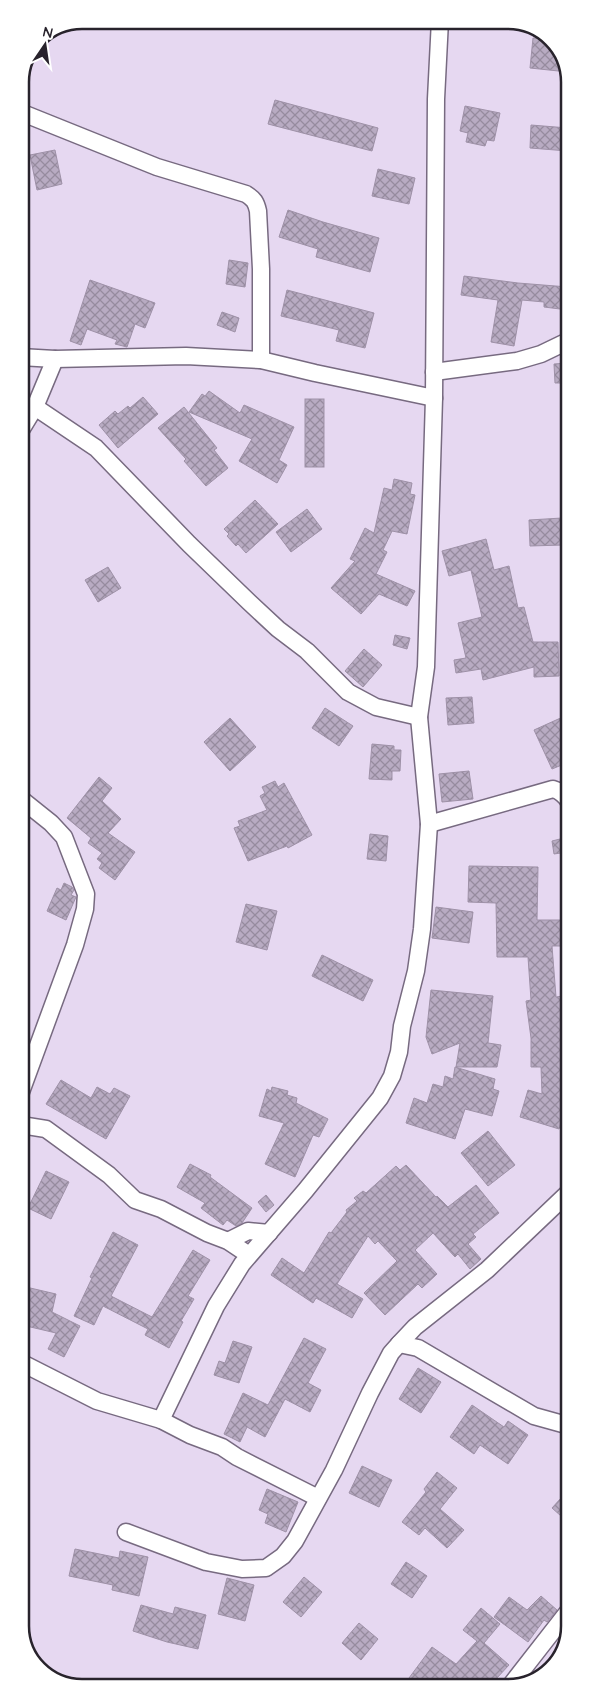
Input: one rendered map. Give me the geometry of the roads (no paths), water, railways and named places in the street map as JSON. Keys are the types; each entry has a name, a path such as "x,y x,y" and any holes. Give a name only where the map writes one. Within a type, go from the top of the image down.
{"street":[{"path":"161,1420 216,1306 242,1264 380,1098 392,1076 399,1052 402,1026 417,963 422,929 429,824 419,716 426,667 434,398 436,99 440,29"},
{"path":"29,116 156,167 254,198 258,211 261,269 261,360"},
{"path":"434,372 517,360 541,354 561,344"},
{"path":"29,358 54,359 186,356 261,360 434,398"},
{"path":"29,416 35,407 54,359"},
{"path":"35,407 96,448 229,582 278,629 307,651 348,692 376,707 419,716"},
{"path":"429,824 553,789 561,792"},
{"path":"29,805 51,823 64,837 86,894 85,909 75,945 29,1070"},
{"path":"29,1126 40,1127 56,1135 108,1175 135,1200 161,1209 195,1227 228,1241 249,1255"},
{"path":"126,1532 206,1562 242,1569 266,1568 283,1556 295,1541 334,1470 391,1353 415,1327 487,1270 561,1200"},
{"path":"228,1241 248,1232 269,1232"},
{"path":"415,1327 418,1348"},
{"path":"399,1344 418,1348 534,1416 561,1424"},
{"path":"29,1367 97,1401 161,1420 190,1435 222,1448 318,1498"},
{"path":"516,1679 561,1621"}]}
